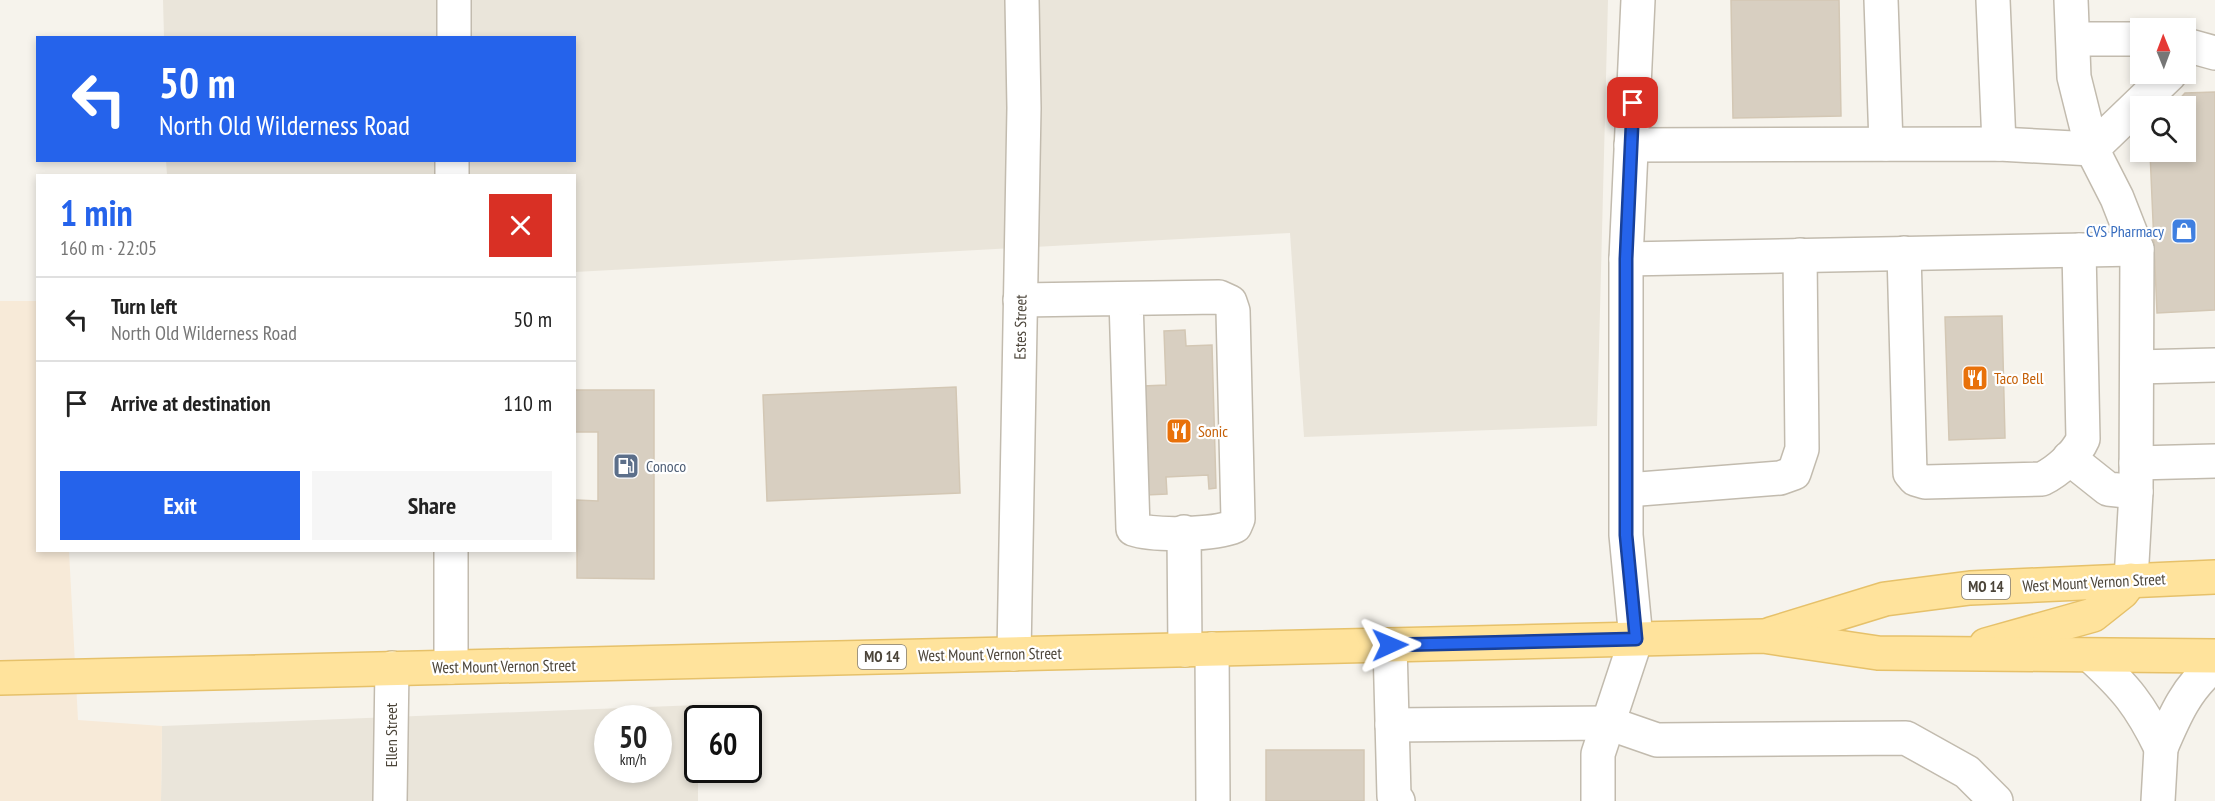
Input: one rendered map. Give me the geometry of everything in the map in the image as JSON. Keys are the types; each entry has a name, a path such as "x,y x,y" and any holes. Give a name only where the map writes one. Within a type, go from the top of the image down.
{"main road":[{"name":"West Mount Vernon Street","path":"1763,636 1885,599 1970,588 2215,577"},
{"path":"1950,656 2093,615 2122,592 2131,580"},
{"name":"West Mount Vernon Street","path":"0,678 1763,636 1878,653 1950,656 2215,656"}],"street":[{"path":"454,0 454,36"},
{"name":"Estes Street","path":"1014,654 1024,108 1022,0"},
{"path":"1598,801 1598,754 1636,639 1626,535 1626,259 1638,0"},
{"path":"1881,0 1886,144"},
{"path":"1993,0 1999,144"},
{"path":"2072,0 2074,77 2092,149 2117,198 2137,249 2136,478 2131,580"},
{"path":"2073,39 2130,39"},
{"path":"1631,145 1999,144 2092,149 2160,84"},
{"path":"1626,259 2137,249"},
{"path":"1904,253 1910,473 1915,479 1925,482 2042,479 2052,474 2079,449 2083,439 2079,250"},
{"path":"1627,490 1780,478 1794,473 1802,449 1800,255"},
{"path":"1020,300 1219,297 1230,302 1233,311 1238,519 1235,526 1226,530 1184,532 1142,532 1133,529 1126,299"},
{"path":"2137,368 2215,365"},
{"path":"2069,458 2109,489 2136,478 2215,461"},
{"path":"1184,532 1199,649 1213,801"},
{"path":"451,552 451,667"},
{"path":"1390,645 1394,796 1398,801"},
{"path":"2091,656 2126,688 2145,716 2161,748"},
{"path":"2158,801 2161,748 2180,704 2201,676 2215,665"},
{"name":"Ellen Street","path":"390,801 392,668"},
{"path":"1392,725 1608,723 1657,740 1906,738 1966,772 1996,801"}],"shaded area":[{"path":"163,0 1608,0 1597,426 1304,437 1290,233 576,272 576,174 167,174 166,162 576,162 576,36 164,36"},
{"path":"0,301 36,301 36,552 69,552 78,720 162,726 161,801 0,801"},
{"path":"672,706 684,706 684,783 698,783 698,801 161,801 162,726 594,709 594,783 672,783"}],"building":[{"path":"1731,0 1839,0 1841,116 1733,118"},
{"name":"CVS Pharmacy","path":"2215,92 2215,310 2157,313 2150,162 2196,162 2196,96 2182,96 2185,93"},
{"name":"Taco Bell","path":"2002,316 2005,438 1949,440 1945,317"},
{"name":"Sonic","path":"1185,330 1186,346 1212,345 1216,488 1209,489 1208,475 1166,477 1167,494 1146,495 1143,386 1166,385 1164,331"},
{"path":"956,387 960,493 767,501 763,395"},
{"name":"Conoco","path":"576,390 654,390 654,579 577,578 577,500 598,501 598,432 576,432"},
{"path":"1266,750 1364,750 1364,801 1266,801"}],"place":[{"name":"CVS Pharmacy","path":"2184,231"},
{"name":"Taco Bell","path":"1975,378"},
{"name":"Sonic","path":"1179,431"},
{"name":"Conoco","path":"626,466"}],"route":[{"path":"1390,645 1636,639 1626,535 1626,259 1633,103"}]}
